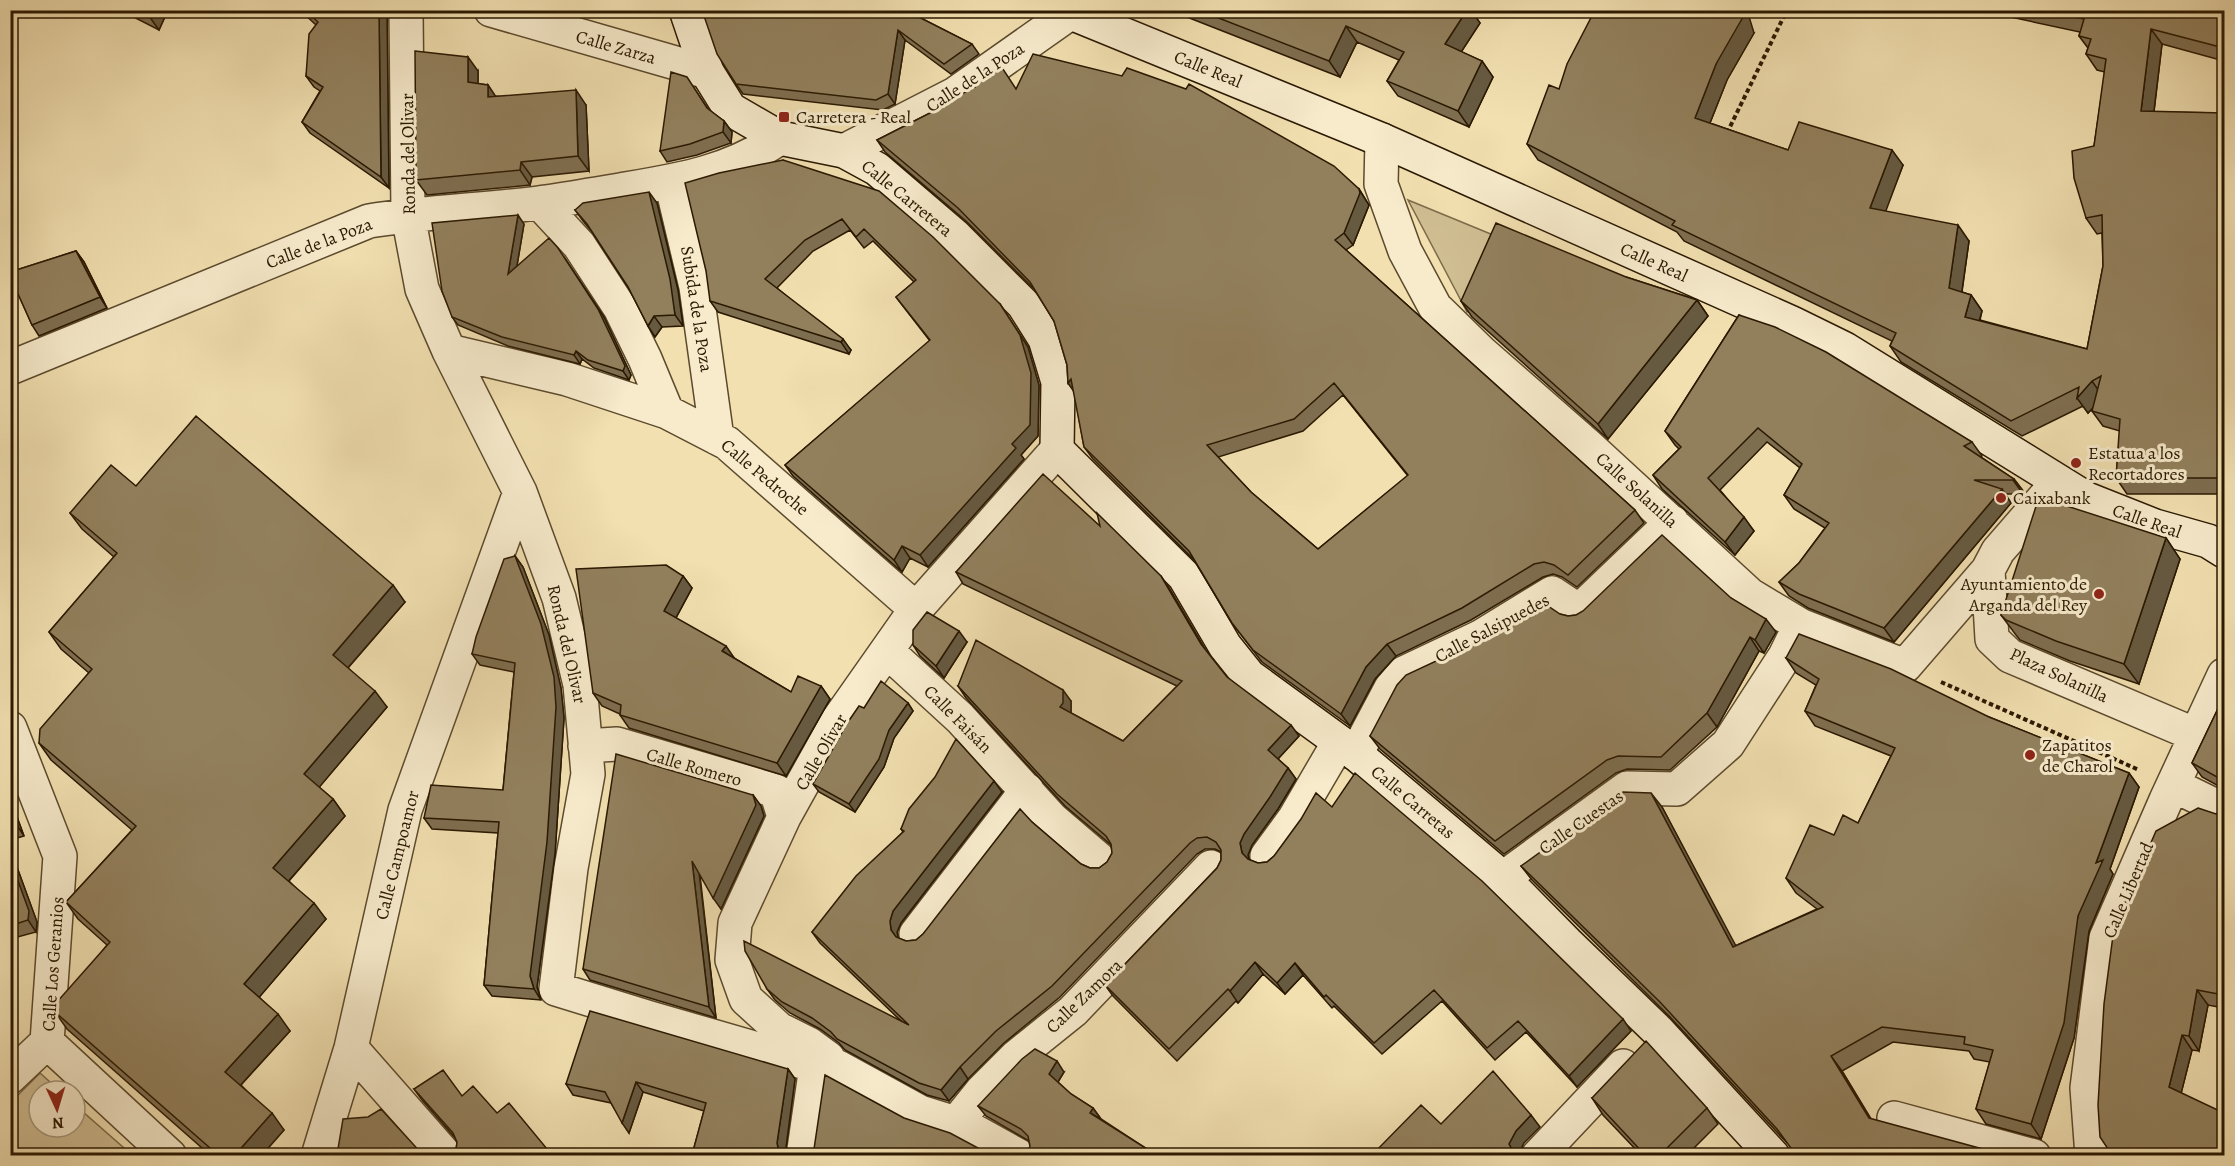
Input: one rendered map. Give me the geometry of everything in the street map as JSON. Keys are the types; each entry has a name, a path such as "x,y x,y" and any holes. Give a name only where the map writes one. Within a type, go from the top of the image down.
{"street":[{"name":"Ronda del Olivar","path":"406,10 408,215 422,289 449,351 520,492 559,598 580,685 588,774 571,868 556,989 650,1018 827,1067 920,1112 956,1123 1019,1155"},
{"name":"Calle Zarza","path":"491,10 707,72"},
{"name":"Calle Carretera","path":"686,10 707,72 730,109 780,138 844,151 877,169 954,235 1023,304 1045,339 1058,382 1058,450"},
{"name":"Calle de la Poza","path":"844,151 955,94 1067,12"},
{"name":"Calle Real","path":"1067,12 1382,140 1792,323 1845,349 2087,499 2145,522 2219,544"},
{"name":"Calle de la Poza","path":"10,368 369,221 408,215 540,203 671,182 715,171 754,155 780,138"},
{"name":"Calle Solanilla","path":"1382,140 1381,184 1405,250 1436,307 1482,353 1672,522 1750,595 1800,626 1905,666"},
{"name":"Subida de la Poza","path":"671,182 696,287 717,438"},
{"path":"540,203 579,245 620,308 667,412"},
{"name":"Calle Pedroche","path":"449,351 567,379 667,412 727,443 916,609"},
{"name":"Calle Olivar","path":"827,1067 809,1044 779,1029 746,999 732,960 735,923 784,817 838,720 916,609 1058,450"},
{"name":"Calle Carretas","path":"1058,450 1184,576 1225,646 1249,676 1347,748 1503,878 1657,1030 1773,1155"},
{"path":"1905,666 1988,570 1998,551 2058,482"},
{"name":"Calle Campoamor","path":"318,1155 351,1048 405,810 520,492"},
{"name":"Calle Salsipuedes","path":"1347,748 1404,673 1480,637 1552,593 1579,611 1672,522"},
{"name":"Plaza Solanilla","path":"1988,570 1992,639 2010,656 2196,735"},
{"name":"Calle Cuestas","path":"1503,878 1627,788 1677,789 1728,744 1785,656 1800,626"},
{"name":"Calle Faisán","path":"887,651 960,718 1052,819 1101,861"},
{"name":"Calle Libertad","path":"2092,1155 2087,1088 2106,938 2224,675"},
{"name":"Calle Los Geranios","path":"10,728 60,856 47,1042 170,1155"},
{"name":"Calle Romero","path":"585,746 617,744 776,791 784,817"},
{"path":"1267,856 1347,748"},
{"path":"2173,785 2224,810"},
{"path":"916,934 1027,790"},
{"name":"Calle Zamora","path":"956,1123 981,1092 1017,1056 1073,1011 1210,867"},
{"path":"1538,1155 1657,1030"},
{"path":"10,1077 47,1042"},
{"path":"351,1048 446,1155"},
{"path":"803,1155 827,1067"},
{"path":"1894,1118 2034,1155"}],"path":[{"path":"1724,138 1787,10"},
{"path":"1905,666 2173,785"}],"shaded area":[{"path":"1408,200 1498,237 1467,312"},
{"path":"40,1073 47,1079 34,1079"},
{"path":"27,1086 27,1139 87,1139 87,1116 132,1155 11,1155 11,1102"}],"building":[{"path":"139,10 151,10 149,16"},
{"path":"305,10 379,10 381,177 302,122 323,87 306,76 309,34 318,22"},
{"path":"702,10 905,10 972,44 944,64 898,30 888,94 876,100 736,84 717,54"},
{"path":"1198,10 1467,10 1445,44 1482,61 1458,111 1387,81 1404,52 1346,26 1329,61"},
{"path":"1595,10 1741,10 1743,17 1716,64 1695,118 1788,150 1799,122 1892,150 1870,208 1958,225 1949,288 1971,295 1965,317 2087,349 2103,266 2102,215 2086,218 2074,178 2072,151 2094,146 2106,59 2086,54 2091,39 2079,36 2084,19 2042,10 2224,10 2224,52 2220,47 2151,29 2141,111 2224,113 2224,478 2116,478 2120,419 2092,411 2101,376 2092,381 2077,398 2079,387 2011,421 1890,346 1896,333 1672,225 1675,221 1527,144 1549,85 1559,89 1567,64"},
{"path":"415,51 468,57 468,82 488,85 488,97 576,90 578,156 521,162 520,170 416,180"},
{"path":"1033,54 1122,76 1127,68 1186,89 1189,84 1334,166 1359,189 1360,193 1344,233 1335,240 1635,510 1568,575 1554,565 1544,562 1534,564 1462,608 1387,644 1366,667 1341,714 1253,650 1232,623 1189,551 1084,447 1071,379 1068,383 1067,365 1054,321 1030,282 958,208 877,140 940,108 937,107 975,87 973,85 1001,66 1016,89","holes":["1334,383 1408,475 1318,549 1251,492 1207,445 1294,419"]},
{"path":"671,72 687,77 707,108 724,121 723,132 690,144 660,151"},
{"path":"783,160 879,191 933,237 1000,304 1020,335 1031,373 1030,425 1012,444 1016,448 920,555 902,546 894,560 785,465 930,340 896,297 916,280 864,229 856,237 842,219 805,240 765,279 843,339 841,342 710,301 706,271 685,183 719,173"},
{"path":"649,192 670,279 675,315 654,316 648,326 628,287 587,224 575,210 583,203"},
{"path":"518,215 508,274 549,238 598,309 625,366 623,371 588,360 576,351 574,355 502,337 452,317 442,291 432,223"},
{"path":"1496,223 1626,277 1697,300 1598,424 1461,301"},
{"path":"76,251 100,297 32,325 10,272"},
{"path":"1739,315 1775,327 1826,352 1972,442 1964,446 2014,479 1974,480 2002,489 1884,628 1799,594 1779,582 1799,563 1829,523 1784,495 1802,464 1758,428 1708,478 1744,517 1725,542 1653,475 1681,447 1665,431"},
{"path":"196,416 393,585 333,655 375,691 304,774 333,799 273,868 314,903 244,984 278,1014 225,1072 272,1113 235,1155 218,1155 55,1012 56,1003 110,942 66,902 136,826 39,743 40,729 92,669 49,632 117,553 70,513 111,465 136,486"},
{"path":"1043,474 1100,526 1097,513 1161,576 1201,644 1227,677 1291,725 1268,750 1288,768 1244,834 1240,843 1242,853 1248,859 1258,863 1267,862 1301,819 1316,793 1332,807 1355,773 1482,881 1623,1019 1569,1076 1518,1021 1487,1048 1434,990 1374,1043 1326,995 1324,997 1295,963 1277,983 1255,962 1230,991 1228,989 1169,1049 1105,985 1217,868 1221,860 1221,850 1216,842 1207,837 1197,838 1190,843 1052,986 996,1031 941,1090 919,1083 837,1039 812,1018 782,1002 767,989 745,951 744,941 909,1025 812,932 856,876 904,831 901,829 909,809 935,777 956,739 994,781 893,911 890,921 891,930 896,937 906,941 916,940 923,934 1020,809 1081,864 1090,868 1099,868 1107,862 1112,853 1111,844 1106,836 1057,794 958,686 976,640 1063,690 1063,703 1060,707 1123,741 1182,681 956,572"},
{"name":"Ayuntamiento de Arganda del Rey","path":"2039,497 2166,538 2124,664 2056,641 2006,620 2001,615"},
{"path":"1662,535 1731,598 1766,619 1755,640 1750,637 1707,713 1661,757 1618,756 1607,760 1495,841 1370,736 1397,685 1406,675 1479,641 1542,602 1560,614 1576,615 1583,611"},
{"path":"515,556 541,624 554,677 556,707 547,842 530,976 534,989 484,985 499,822 424,818 431,785 503,790 515,663 472,654 504,559"},
{"path":"666,565 683,576 664,611 726,646 722,651 791,692 798,676 821,686 777,763 620,715 621,705 593,693 576,569"},
{"path":"927,612 959,631 936,666 913,645 913,630"},
{"path":"1799,634 1891,669 1989,717 2129,773 2096,863 2103,860 2078,916 2064,1023 2031,1124 1976,1109 1993,1050 1964,1044 1965,1037 1882,1027 1831,1056 1869,1118 2005,1155 1796,1155 1777,1129 1660,1002 1521,866 1623,792 1651,793 1733,947 1823,907 1786,878 1810,825 1834,835 1843,815 1858,823 1895,748 1805,711 1819,679 1786,658"},
{"path":"881,681 908,703 889,730 879,759 849,804 813,784 848,722 859,706 864,708"},
{"path":"2224,696 2224,781 2192,763"},
{"path":"616,754 753,795 756,805 713,898 692,861 709,1007 583,969"},
{"path":"2198,808 2216,814 2224,811 2224,980 2218,994 2197,990 2189,1036 2182,1035 2169,1087 2224,1113 2224,1155 2112,1155 2100,1137 2098,1105 2104,1004 2114,928 2156,831"},
{"path":"10,809 16,824 10,826"},
{"path":"10,859 29,911 28,920 10,926"},
{"path":"590,1011 788,1069 777,1143 780,1155 692,1155 706,1103 636,1082 622,1123 605,1092 566,1084"},
{"path":"1646,1041 1707,1108 1660,1155 1645,1155 1592,1098"},
{"path":"1035,1049 1057,1061 1049,1074 1071,1094 1093,1108 1090,1113 1155,1154 1027,1155 1030,1146 1028,1136 1021,1129 978,1106 1022,1059"},
{"path":"443,1070 462,1096 473,1086 497,1113 509,1103 552,1155 453,1155 457,1142 453,1133 414,1089"},
{"path":"1493,1071 1531,1115 1516,1131 1509,1144 1515,1155 1372,1155 1421,1105 1441,1124"},
{"path":"825,1075 904,1118 950,1133 991,1155 811,1155 814,1149"},
{"path":"381,1109 423,1155 337,1155 343,1119 368,1117"}],"place":[{"name":"Carretera - Real","path":"784,117"},
{"name":"Estatua a los Recortadores","path":"2076,463"},
{"name":"Caixabank","path":"2001,498"},
{"name":"Ayuntamiento de Arganda del Rey","path":"2099,594"},
{"name":"Zapatitos de Charol","path":"2030,755"}]}
